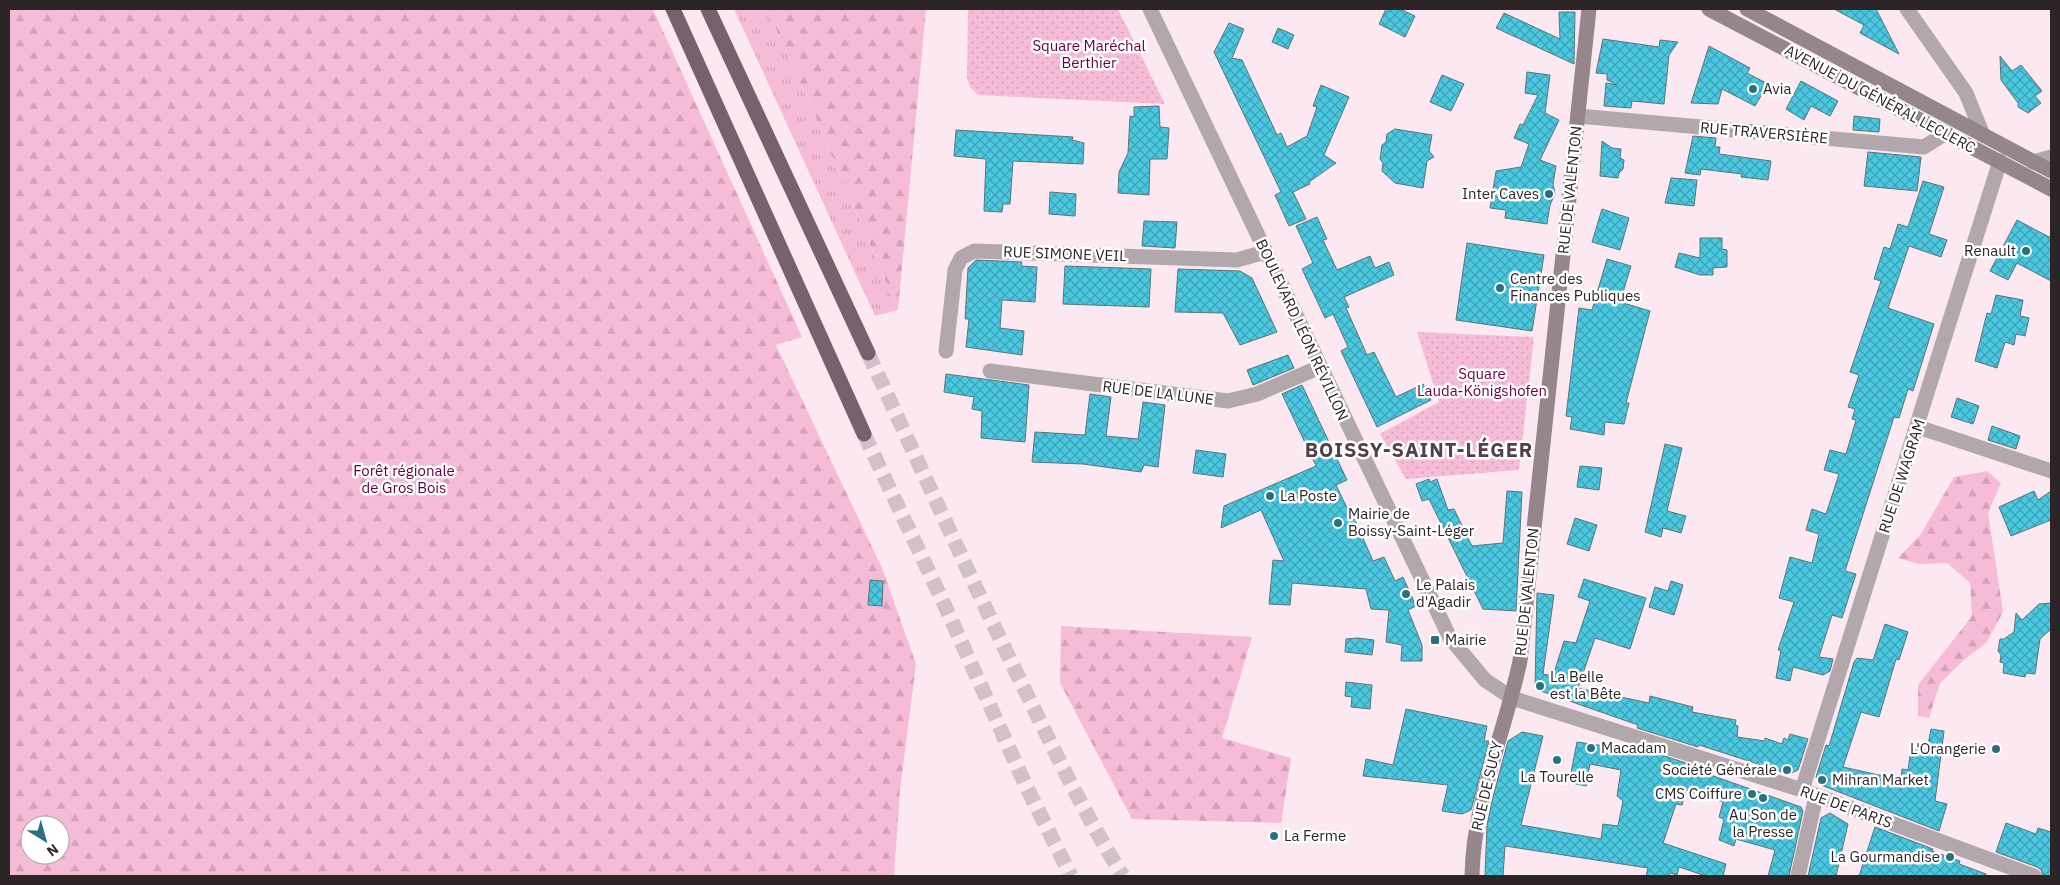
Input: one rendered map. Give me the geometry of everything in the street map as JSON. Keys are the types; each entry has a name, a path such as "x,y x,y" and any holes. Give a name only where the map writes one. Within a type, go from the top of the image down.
{"highway":[{"path":"673,9 864,434"},
{"path":"708,9 868,352"}],"main road":[{"name":"RUE DE VALENTON","path":"1512,698 1522,640 1589,9"},
{"name":"AVENUE DU GÉNÉRAL LECLERC","path":"1709,9 2051,189"},
{"name":"AVENUE DU GÉNÉRAL LECLERC","path":"1746,9 2051,171"},
{"name":"RUE DE SUCY","path":"1472,876 1476,831 1501,730 1512,698"}],"street":[{"name":"BOULEVARD LÉON RÉVILLON","path":"1150,9 1450,638 1457,649 1485,680 1512,698"},
{"path":"1907,9 1966,93 1983,135"},
{"name":"RUE TRAVERSIÈRE","path":"1578,116 1924,147 1946,133"},
{"path":"2033,162 2051,157"},
{"name":"RUE DE WAGRAM","path":"1802,790 1918,427 2000,161"},
{"name":"RUE SIMONE VEIL","path":"946,350 955,270 961,258 974,251 1237,260 1265,252"},
{"name":"RUE DE LA LUNE","path":"990,371 1228,401 1257,394 1320,367"},
{"path":"1918,427 2051,471"},
{"name":"RUE DE PARIS","path":"1512,698 1802,790 2034,876"},
{"path":"1798,876 1816,796"}],"green space":[{"name":"Forêt régionale de Gros Bois","path":"9,9 653,9 802,337 776,345 882,568 916,664 900,790 894,876 9,876"},
{"path":"734,9 767,9 898,310 875,316"},
{"path":"767,9 926,9 898,310 812,109"},
{"name":"Square Maréchal Berthier","path":"968,9 1118,9 1165,104 978,95 970,87 967,78"},
{"name":"Square Lauda-Königshofen","path":"1417,332 1534,337 1519,470 1406,479 1380,434 1439,402"},
{"path":"1987,471 2001,483 1988,513 2003,612 1987,642 1964,660 1940,683 1929,718 1918,716 1918,685 1972,616 1970,583 1947,563 1919,564 1898,558 1921,534 1954,477"},
{"path":"1061,626 1252,637 1222,738 1291,758 1281,823 1132,819 1060,683"}],"building":[{"path":"1386,9 1400,9 1415,16 1405,37 1379,24"},
{"path":"1834,9 1876,9 1899,54 1860,33 1864,25"},
{"path":"1559,12 1575,12 1574,64 1496,28 1504,13 1560,39"},
{"path":"1229,23 1244,29 1232,58 1242,60 1277,135 1281,133 1287,147 1307,136 1317,107 1313,106 1321,85 1349,97 1324,155 1336,163 1309,182 1310,184 1293,192 1306,219 1289,226 1275,195 1281,192 1214,52"},
{"path":"1278,28 1294,35 1288,49 1272,42"},
{"path":"1603,39 1659,47 1660,40 1678,42 1669,55 1664,104 1632,101 1631,108 1604,106 1606,83 1617,85 1607,80 1607,74 1596,73"},
{"path":"1709,46 1750,68 1747,73 1768,84 1755,106 1722,89 1718,104 1691,103"},
{"path":"2000,56 2012,71 2021,65 2042,91 2035,96 2041,103 2028,113 2018,107 2018,103 2001,80"},
{"path":"1527,72 1550,75 1545,113 1559,120 1540,160 1556,166 1553,184 1555,194 1550,205 1547,224 1505,218 1506,210 1490,208 1496,171 1521,167 1529,144 1514,138 1520,124 1523,125 1538,95 1525,93"},
{"path":"1442,75 1464,84 1451,111 1430,102"},
{"path":"1801,81 1838,101 1830,116 1811,106 1804,120 1786,109"},
{"path":"1159,106 1160,127 1169,128 1167,159 1150,159 1149,195 1118,193 1119,172 1128,153 1130,116 1134,117 1134,107"},
{"path":"1854,116 1880,119 1879,132 1853,130"},
{"path":"1395,129 1432,135 1429,151 1434,157 1427,161 1423,188 1395,183 1382,171 1383,163 1380,159 1382,145 1386,142 1387,134"},
{"path":"956,130 1073,137 1072,140 1084,143 1083,164 1013,161 1010,204 1003,204 1002,212 984,211 986,159 954,156"},
{"path":"1693,136 1716,138 1715,147 1720,147 1719,154 1771,161 1768,180 1741,177 1742,174 1701,169 1700,175 1685,173"},
{"path":"1602,141 1612,148 1621,149 1620,158 1624,160 1623,169 1619,173 1618,178 1600,176"},
{"path":"1868,152 1921,157 1917,191 1864,186"},
{"path":"1671,178 1697,180 1694,206 1665,203"},
{"path":"1923,181 1944,187 1929,234 1947,240 1941,257 1909,246 1888,308 1934,324 1913,391 1908,389 1899,418 1894,417 1845,571 1856,574 1842,618 1832,615 1819,657 1833,659 1830,671 1823,675 1793,667 1790,681 1776,678 1781,650 1778,650 1794,602 1779,598 1790,557 1812,563 1819,534 1806,530 1812,509 1826,514 1839,474 1824,470 1830,450 1846,454 1856,420 1852,419 1855,409 1848,407 1859,375 1850,372 1881,281 1874,279 1884,247 1890,249 1898,224 1908,227"},
{"path":"1050,192 1076,194 1075,216 1049,214"},
{"path":"1602,209 1629,218 1620,250 1592,242"},
{"path":"1317,217 1327,239 1323,240 1337,270 1370,256 1375,268 1389,262 1394,275 1344,297 1349,307 1346,308 1367,355 1374,352 1396,397 1423,384 1431,400 1377,427 1341,351 1348,347 1333,314 1325,318 1302,269 1313,263 1296,226"},
{"name":"Renault","path":"2017,220 2051,238 2051,281 2017,263 2008,280 1990,271"},
{"path":"1144,221 1177,222 1175,248 1142,246"},
{"path":"1700,238 1722,238 1722,249 1727,250 1727,267 1713,268 1713,275 1700,275 1675,267 1679,253 1700,258"},
{"name":"Centre des Finances Publiques","path":"1467,243 1544,255 1532,331 1456,320"},
{"path":"1607,259 1631,266 1620,302 1650,311 1626,403 1629,403 1624,424 1605,422 1604,435 1570,429 1572,417 1566,416 1579,308 1592,310"},
{"path":"976,260 1022,262 1021,266 1037,267 1035,302 1002,300 1000,328 1024,331 1022,355 966,347 969,319 965,319 968,268"},
{"path":"1065,266 1151,269 1149,307 1063,304"},
{"path":"1178,269 1240,271 1252,278 1277,332 1240,345 1223,313 1175,312"},
{"path":"1996,295 2023,300 2020,316 2029,318 2025,336 2016,334 2014,345 2005,342 1997,368 1975,361 1987,313 1991,314"},
{"path":"1288,355 1294,368 1253,385 1247,370"},
{"path":"946,374 1029,385 1025,442 981,438 982,411 972,409 974,397 944,392"},
{"path":"1302,385 1347,480 1336,485 1349,512 1351,511 1373,561 1384,557 1395,581 1403,577 1416,606 1408,610 1422,645 1422,661 1401,661 1402,645 1386,642 1389,610 1371,609 1366,589 1292,583 1290,605 1269,604 1273,560 1284,561 1261,510 1221,528 1224,506 1316,466 1282,394"},
{"path":"1090,394 1111,397 1106,436 1138,439 1143,402 1165,405 1158,467 1144,465 1141,472 1083,464 1032,462 1035,432 1085,435"},
{"path":"1957,398 1979,406 1973,424 1951,417"},
{"path":"1992,426 2020,436 2016,449 1988,440"},
{"path":"1665,444 1682,448 1667,511 1686,516 1681,533 1663,528 1661,537 1645,532"},
{"path":"1196,450 1226,454 1223,477 1193,473"},
{"path":"1580,466 1602,468 1599,490 1577,487"},
{"path":"1429,479 1430,482 1437,479 1448,510 1454,509 1472,546 1503,543 1507,491 1522,492 1516,611 1483,609 1429,499 1422,501 1416,484"},
{"path":"2034,491 2038,500 2051,491 2051,520 2011,536 1999,507"},
{"path":"1575,518 1597,525 1589,551 1567,544"},
{"path":"1584,579 1646,598 1630,649 1595,638 1578,688 1649,703 1650,696 1693,707 1692,712 1736,720 1735,725 1738,726 1737,737 1765,741 1765,738 1782,744 1784,738 1788,740 1790,734 1808,739 1798,770 1789,774 1699,745 1698,747 1637,728 1638,725 1538,690 1535,687 1537,593 1554,595 1543,674 1553,676 1564,641 1576,643 1590,601 1578,597"},
{"path":"870,580 883,581 882,606 868,605"},
{"path":"1671,581 1683,585 1674,615 1649,607 1655,587 1668,591"},
{"path":"2051,603 2051,629 2040,639 2035,674 2026,673 2025,677 2003,673 2004,663 2000,662 2001,655 1998,651 2000,639 2004,639 2014,632 2016,613 2022,620 2039,604"},
{"path":"1885,624 1908,632 1899,660 1896,659 1879,717 1861,712 1843,767 1901,780 1902,769 1908,770 1911,748 1927,750 1931,729 1944,731 1935,801 1947,804 1939,831 1821,785 1816,777 1826,745 1829,746 1854,662 1857,658 1873,660"},
{"path":"1346,639 1374,640 1372,655 1345,652"},
{"path":"1346,682 1372,685 1370,709 1351,707 1352,697 1345,696"},
{"path":"1406,709 1487,726 1484,741 1489,741 1471,810 1462,814 1442,811 1448,785 1363,776 1366,759 1393,765"},
{"path":"1522,732 1543,736 1521,825 1601,839 1603,824 1618,826 1623,801 1617,796 1621,770 1590,764 1586,786 1572,783 1573,778 1570,778 1577,742 1633,750 1634,746 1692,765 1691,768 1801,807 1803,811 1789,876 1768,876 1775,850 1736,839 1734,846 1719,840 1724,819 1719,817 1723,802 1686,790 1682,805 1676,804 1663,843 1726,864 1723,876 1706,876 1679,867 1677,875 1670,873 1669,876 1646,876 1648,868 1505,846 1503,876 1485,876 1487,825 1493,797 1508,741"},
{"path":"1830,813 1848,824 1836,876 1808,876 1821,818"},
{"path":"2006,823 2036,834 2038,828 2051,832 2051,876 2043,876 2041,870 2037,867 1996,852"},
{"path":"1875,827 1933,849 1932,851 1960,861 1959,864 1986,874 1986,876 1859,876"}],"tunnel":[{"path":"868,353 1054,750 1080,801 1123,876"},
{"path":"864,434 945,606 1026,786 1071,876"}],"place":[{"name":"Avia","path":"1753,89"},
{"name":"Inter Caves","path":"1549,194"},
{"name":"Renault","path":"2026,251"},
{"name":"Centre des Finances Publiques","path":"1500,288"},
{"name":"La Poste","path":"1270,496"},
{"name":"Mairie de Boissy-Saint-Léger","path":"1338,523"},
{"name":"Le Palais d'Agadir","path":"1406,594"},
{"name":"Mairie","path":"1435,640"},
{"name":"La Belle est la Bête","path":"1540,686"},
{"name":"Macadam","path":"1591,748"},
{"name":"L'Orangerie","path":"1996,749"},
{"name":"La Tourelle","path":"1557,760"},
{"name":"Société Générale","path":"1787,770"},
{"name":"Mihran Market","path":"1822,780"},
{"name":"CMS Coiffure","path":"1752,794"},
{"name":"Au Son de la Presse","path":"1763,798"},
{"name":"La Ferme","path":"1274,836"},
{"name":"La Gourmandise","path":"1950,857"}],"district":[{"name":"BOISSY-SAINT-LÉGER","path":"1419,450"}]}
